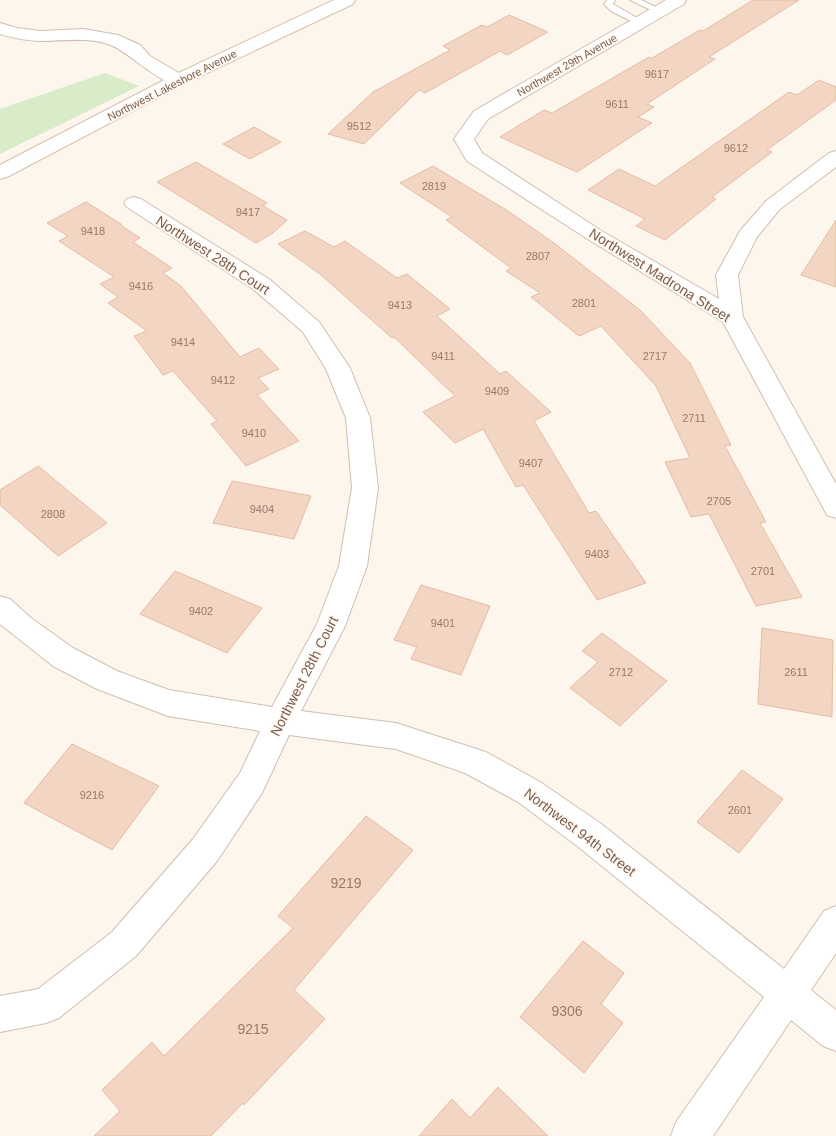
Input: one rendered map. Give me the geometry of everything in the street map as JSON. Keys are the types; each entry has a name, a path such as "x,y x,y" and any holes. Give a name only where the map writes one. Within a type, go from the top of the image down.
{"street":[{"name":"Northwest Lakeshore Avenue","path":"0,173 178,80 347,0"},
{"name":"Northwest 29th Avenue","path":"464,139 481,115 678,0"},
{"path":"0,28 15,33 40,36 83,34 112,39 134,49 144,60 178,80"},
{"name":"Northwest Madrona Street","path":"464,139 474,157 593,234 732,317 836,508"},
{"path":"732,317 727,275 747,235 773,205 836,157"},
{"name":"Northwest 28th Court","path":"0,1014 46,1005 124,944 205,850 251,783 280,721 332,626 353,566 365,488 358,418 338,368 311,327 261,284 134,203"},
{"name":"Northwest 94th Street","path":"0,606 21,626 63,657 107,680 168,703 280,721 396,736 474,762 529,792 588,834 836,1033"},
{"path":"690,1136 836,923"}],"lane":[{"path":"611,0 608,4 614,9 640,22"},
{"path":"634,0 660,11"}],"green space":[{"path":"105,73 139,86 0,154 0,109"}],"building":[{"path":"753,0 799,0 709,57 715,59 647,104 654,107 638,117 652,123 577,172 500,137 544,110 552,113 649,57 652,58 700,30 703,31"},
{"path":"509,15 548,32 507,55 500,51 425,93 419,90 364,144 328,134 373,92 450,50 443,46 482,25 487,27"},
{"path":"819,80 836,87 836,100 767,150 772,152 712,197 716,199 665,240 636,226 645,219 588,190 619,169 655,186 789,92 797,95"},
{"path":"254,127 281,142 250,159 223,144"},
{"path":"196,162 267,203 263,206 287,220 273,233 256,243 157,182"},
{"path":"433,166 508,211 554,243 640,310 690,363 731,445 725,446 766,522 760,523 802,597 756,606 709,514 691,517 665,462 690,458 656,386 601,326 579,336 531,297 540,293 506,271 511,268 446,220 452,217 400,183"},
{"path":"86,202 140,238 133,242 172,268 163,273 181,286 240,357 259,348 279,369 258,378 269,389 257,395 299,441 246,466 211,424 217,421 173,371 163,375 134,336 147,331 108,303 118,297 100,284 114,277 59,241 68,236 47,223"},
{"path":"836,220 836,287 801,275"},
{"path":"305,231 334,247 345,241 397,278 407,274 450,309 437,316 500,374 506,371 551,412 534,421 589,513 596,511 646,583 597,600 523,485 516,487 483,429 455,443 423,412 455,396 394,337 392,338 321,275 278,244"},
{"path":"38,466 107,523 58,556 0,505 0,490"},
{"path":"232,481 311,496 294,539 213,523"},
{"path":"175,571 262,608 227,653 140,614"},
{"path":"421,585 490,606 461,675 411,659 417,647 394,640"},
{"path":"762,628 833,640 832,717 758,704"},
{"path":"602,633 667,681 620,726 570,688 598,662 582,651"},
{"path":"72,744 159,786 112,850 24,803"},
{"path":"742,770 783,799 739,853 697,822"},
{"path":"366,816 413,850 294,990 325,1019 244,1105 243,1103 211,1136 94,1136 120,1111 102,1090 152,1042 164,1056 293,928 278,916"},
{"path":"583,941 624,973 601,1004 623,1023 584,1073 520,1017"},
{"path":"498,1087 548,1136 419,1136 452,1099 470,1118"}]}
